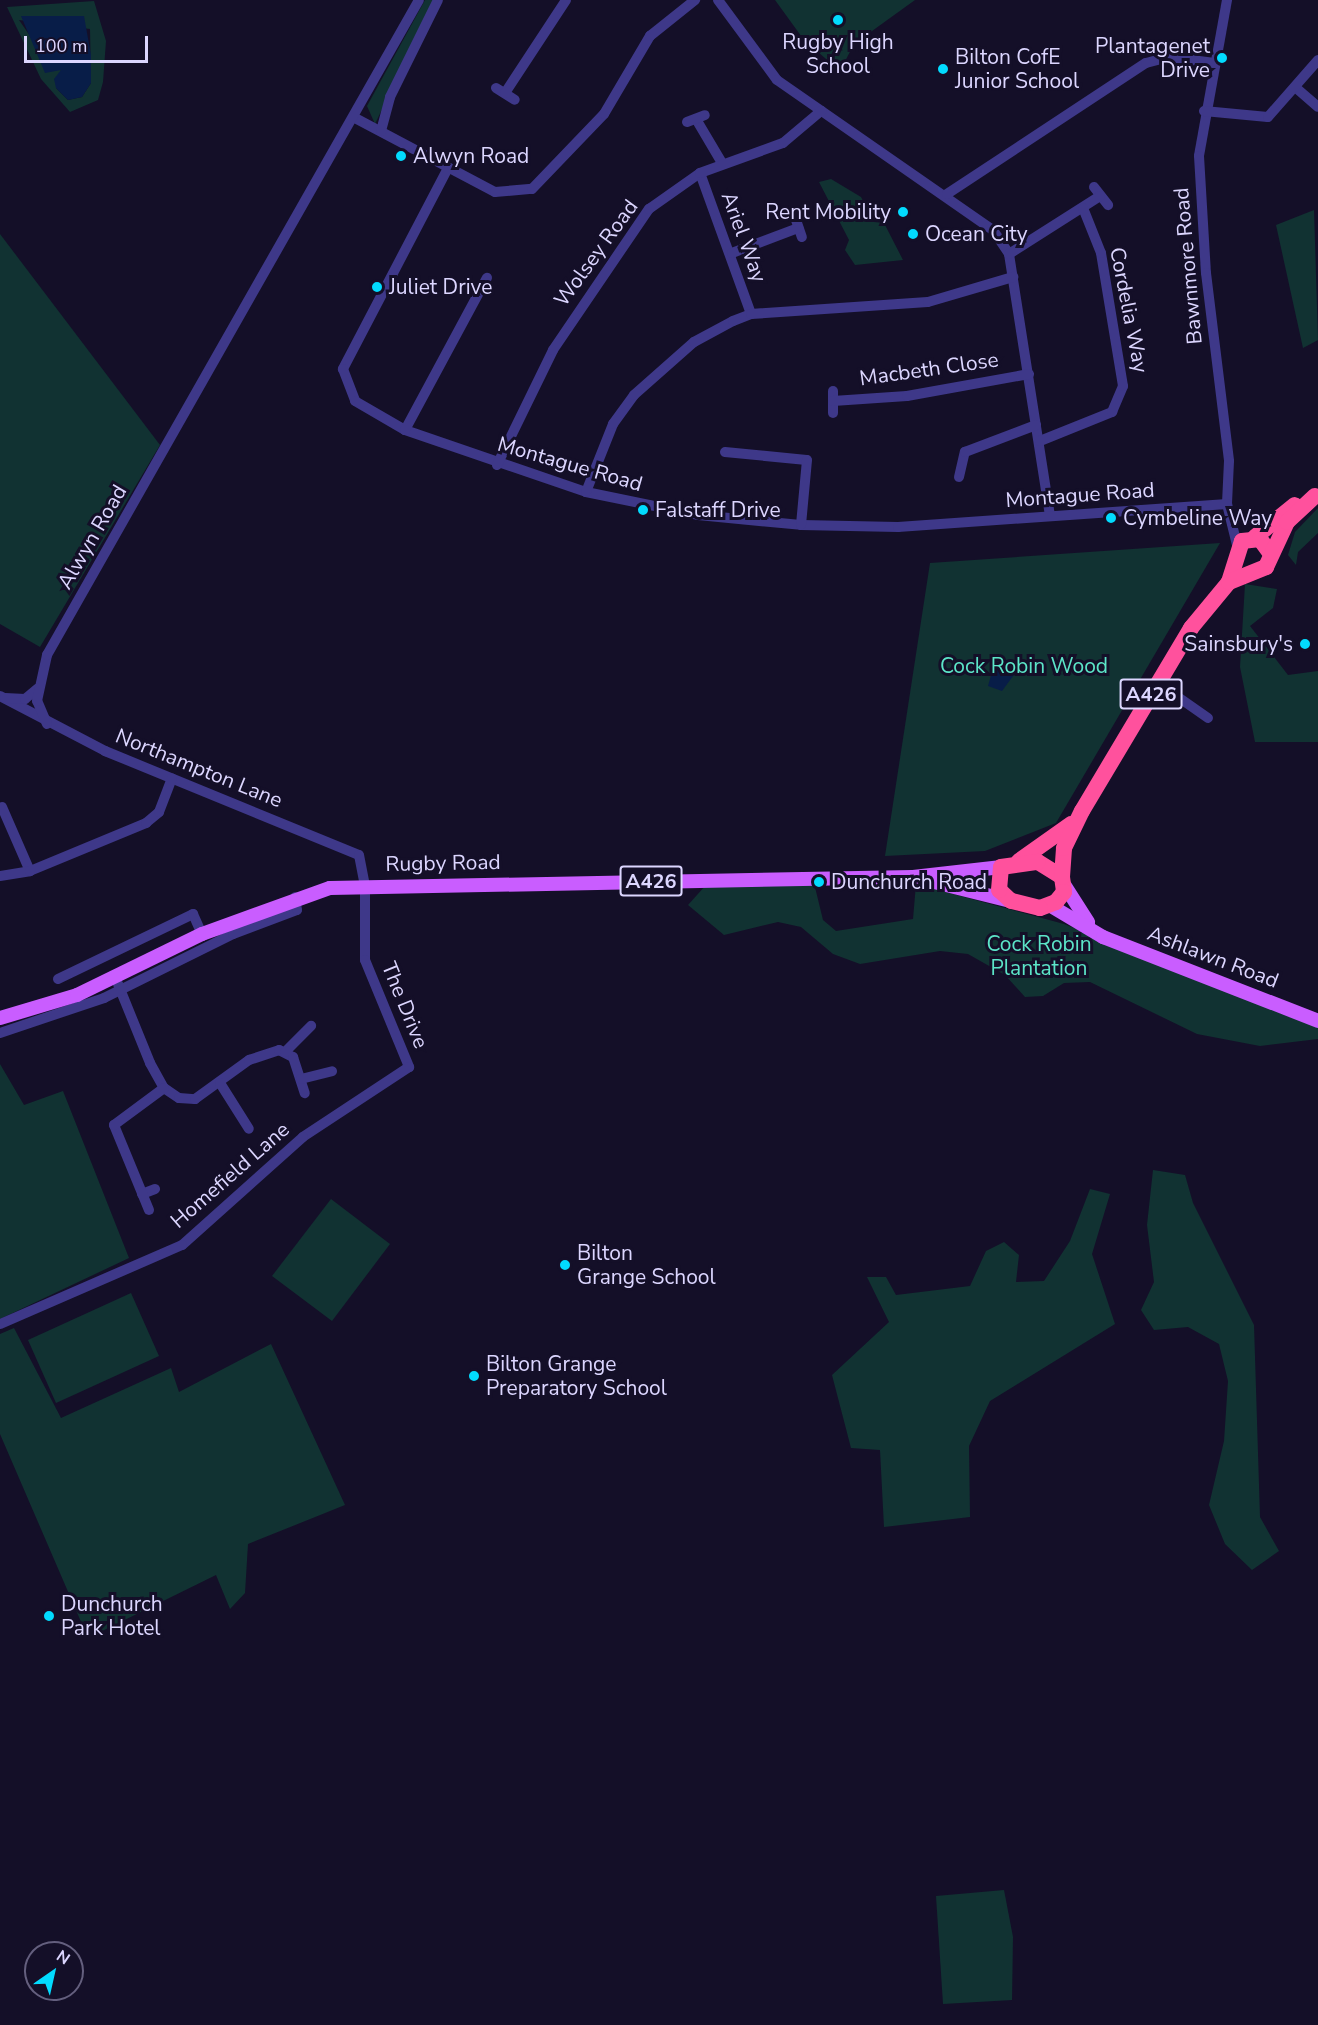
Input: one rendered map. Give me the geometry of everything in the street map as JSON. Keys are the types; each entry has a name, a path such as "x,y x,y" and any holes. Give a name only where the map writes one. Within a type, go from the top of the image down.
{"highway":[{"name":"A426","path":"1243,547 1266,567 1270,553 1287,522 1316,495"},
{"name":"A426","path":"1063,882 1064,849 1082,811 1191,628 1229,582 1243,547 1271,520 1316,495"},
{"path":"1243,547 1270,553"},
{"name":"A426","path":"1009,865 1059,837 1082,811"},
{"path":"1009,865 1047,865 1063,882 1051,906 1011,901 996,884 1009,865"}],"main road":[{"name":"A426","path":"913,877 1009,865"},
{"name":"Rugby Road","path":"0,1018 98,985 202,934 295,897 365,885 913,877"},
{"path":"913,877 1011,901"},
{"path":"1063,882 1094,930"},
{"name":"Ashlawn Road","path":"1051,906 1094,930 1318,1021"}],"street":[{"name":"Alwyn Road","path":"37,689 47,655 355,118 419,0"},
{"path":"381,131 390,97 438,0"},
{"path":"515,100 501,90 566,0"},
{"path":"355,118 448,168 507,195 545,182 604,114 650,36 695,0"},
{"path":"718,0 777,80 947,194 993,230 1009,254 1050,516"},
{"name":"Bawnmore Road","path":"1227,0 1204,111 1199,156 1206,273 1229,460 1227,504 1243,547"},
{"path":"947,194 1146,63 1168,57 1215,63"},
{"path":"1204,111 1259,120 1295,87 1318,60"},
{"path":"1295,87 1318,106"},
{"name":"Wolsey Road","path":"497,465 582,302 650,209 700,173 783,143 820,111"},
{"path":"696,119 723,163"},
{"name":"Montague Road","path":"448,168 343,369 356,401 405,430 497,465 586,492 698,514 801,525 898,527 1227,504"},
{"name":"Ariel Way","path":"700,173 732,253 751,314"},
{"path":"1009,254 1083,208 1097,191 1107,205"},
{"name":"Cordelia Way","path":"1040,441 1113,412 1122,393 1101,254 1083,208"},
{"path":"732,253 798,228"},
{"path":"586,492 613,424 634,395 694,342 751,314 927,302 1013,277"},
{"path":"405,430 487,278"},
{"name":"Macbeth Close","path":"833,413 833,396 907,396 1029,374"},
{"path":"959,477 965,452 1036,425"},
{"path":"725,452 807,460 801,525"},
{"path":"1158,684 1208,718"},
{"path":"0,697 25,699 37,689 47,724"},
{"name":"Northampton Lane","path":"0,697 47,724 172,778 346,846 359,855 365,885"},
{"path":"0,876 30,871 146,823 159,812 172,778"},
{"path":"2,807 30,871"},
{"name":"The Drive","path":"365,885 365,960 409,1067"},
{"path":"0,1034 104,998 233,934 297,910 295,897"},
{"path":"58,980 196,913 202,934"},
{"path":"115,976 164,1088 179,1098 195,1099 249,1060 285,1052 311,1026"},
{"path":"98,985 104,998"},
{"path":"285,1052 301,1079 305,1093"},
{"name":"Homefield Lane","path":"0,1324 182,1245 303,1137 409,1067"},
{"path":"301,1079 332,1071"},
{"path":"220,1083 249,1129"},
{"path":"149,1210 114,1125 164,1088"},
{"path":"142,1194 155,1189"}],"green space":[{"path":"425,0 434,0 375,124 367,106"},
{"name":"Rugby High School","path":"775,0 915,0 854,44 840,71 804,40"},
{"path":"94,1 106,41 103,82 98,100 70,112 41,79 7,7","holes":["19,20 90,29 91,83 82,97 68,100 56,88 61,70 53,69"]},
{"path":"831,179 861,197 874,222 884,223 903,260 855,265 845,250 849,240 819,182"},
{"path":"1314,210 1318,340 1303,348 1276,225"},
{"path":"0,234 160,445 40,647 0,624"},
{"path":"1318,508 1318,533 1298,552 1296,565 1288,555 1295,532"},
{"name":"Cock Robin Wood","path":"1220,543 1056,823 985,851 885,856 930,563"},
{"path":"1245,584 1277,589 1273,608 1250,626 1288,675 1318,671 1318,742 1255,742 1240,667"},
{"name":"Cock Robin Plantation","path":"814,883 823,920 836,931 913,919 916,884 1064,924 1318,1026 1318,1039 1260,1046 1197,1034 1090,982 1064,983 1043,996 1025,997 1005,975 968,954 940,951 860,964 833,954 801,927 778,922 724,935 688,905 706,885"},
{"path":"0,1064 24,1105 63,1091 129,1258 0,1319"},
{"path":"1153,1170 1185,1175 1193,1203 1254,1325 1260,1517 1279,1551 1252,1570 1225,1544 1209,1505 1224,1441 1228,1381 1219,1344 1188,1327 1154,1330 1141,1310 1154,1282 1147,1225"},
{"path":"1090,1189 1110,1194 1092,1254 1115,1324 990,1401 969,1446 970,1517 884,1527 880,1450 851,1448 832,1375 889,1322 867,1277 886,1277 896,1295 970,1286 986,1251 1004,1242 1019,1255 1016,1282 1044,1281 1070,1241"},
{"path":"331,1199 390,1244 332,1321 272,1276"},
{"path":"131,1293 159,1356 56,1403 28,1340"},
{"path":"14,1328 61,1418 171,1368 179,1392 271,1344 345,1505 248,1544 245,1593 230,1609 216,1575 88,1638 0,1434 0,1334"},
{"path":"1004,1890 1013,1937 1012,2000 943,2004 936,1896"}],"water":[{"path":"21,16 84,16 91,55 91,83 82,97 68,100 56,88 54,79 61,70 45,73"},
{"path":"1005,659 1019,668 1002,691 988,686 994,665"}],"place":[{"name":"Rugby High School","path":"838,20"},
{"name":"Plantagenet Drive","path":"1222,58"},
{"name":"Bilton CofE Junior School","path":"943,69"},
{"name":"Alwyn Road","path":"401,156"},
{"name":"Rent Mobility","path":"903,212"},
{"name":"Ocean City","path":"913,234"},
{"name":"Juliet Drive","path":"377,287"},
{"name":"Falstaff Drive","path":"643,510"},
{"name":"Cymbeline Way","path":"1111,518"},
{"name":"Sainsbury's","path":"1305,644"},
{"name":"Dunchurch Road","path":"819,882"},
{"name":"Bilton Grange School","path":"565,1265"},
{"name":"Bilton Grange Preparatory School","path":"474,1376"},
{"name":"Dunchurch Park Hotel","path":"49,1616"}]}
